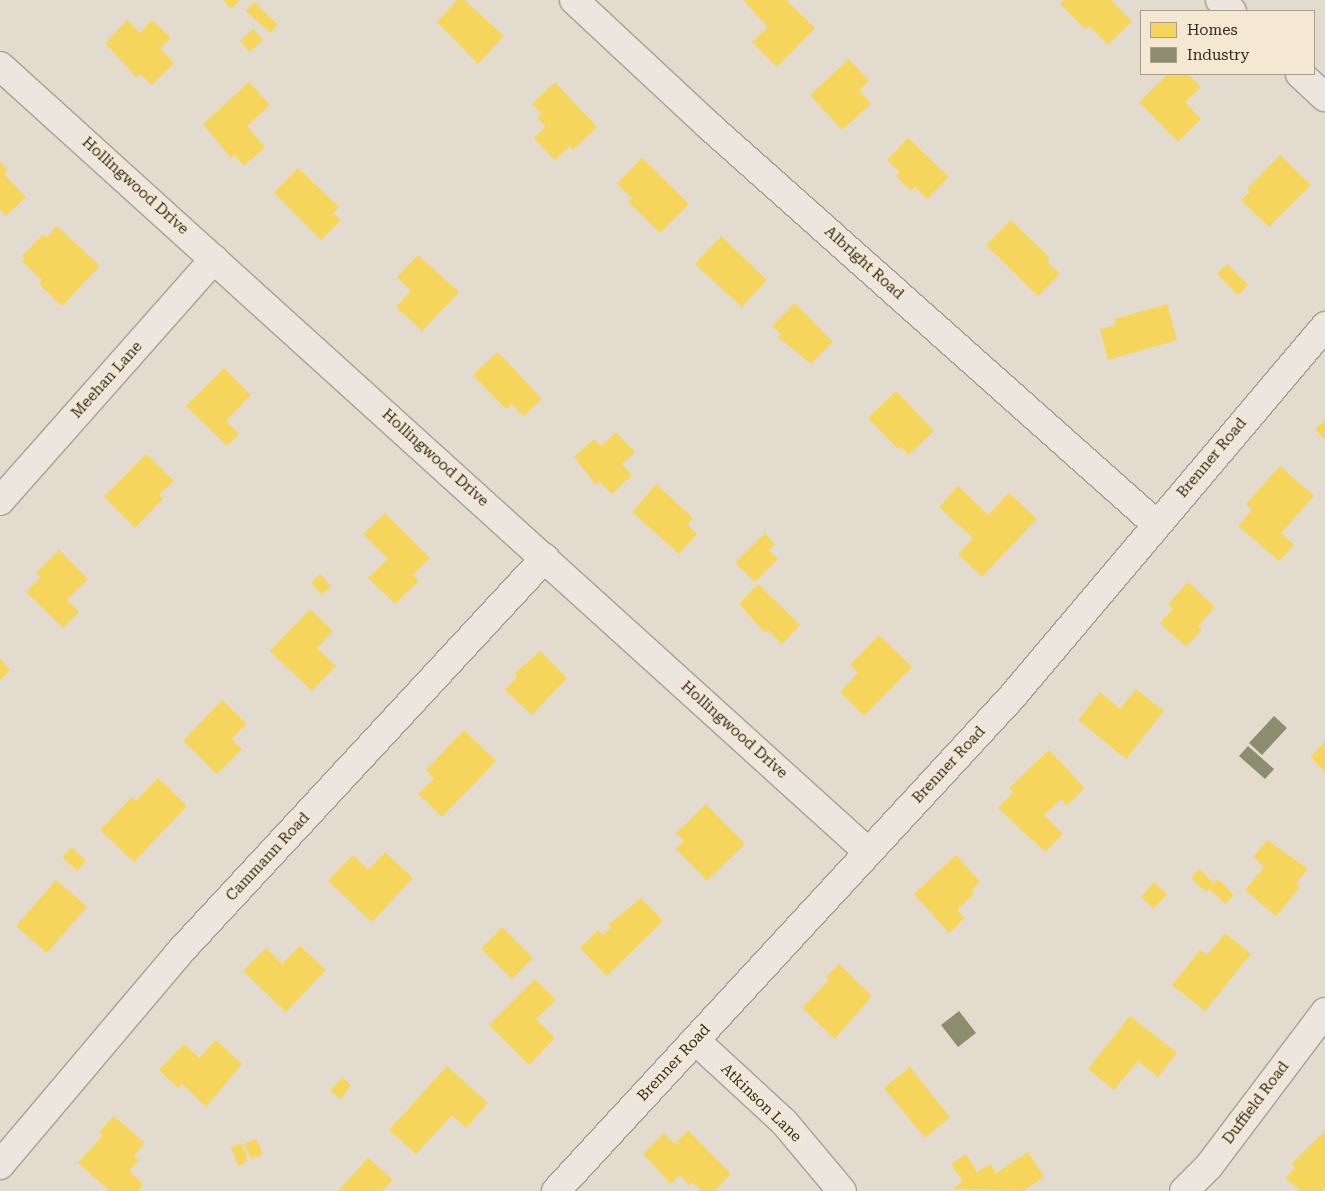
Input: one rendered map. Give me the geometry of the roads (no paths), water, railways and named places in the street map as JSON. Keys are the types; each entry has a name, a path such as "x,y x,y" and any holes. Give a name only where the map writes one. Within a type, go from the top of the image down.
{"street":[{"name":"Albright Road","path":"574,0 708,124 1156,524"},
{"path":"1220,0 1231,10"},
{"name":"Hollingwood Drive","path":"0,66 868,852"},
{"path":"1301,75 1325,96"},
{"name":"Meehan Lane","path":"0,502 214,259"},
{"name":"Brenner Road","path":"556,1191 1011,698 1325,326"},
{"name":"Cammann Road","path":"0,1165 178,954 545,558"},
{"name":"Duffield Road","path":"1184,1191 1209,1166 1325,1012"},
{"name":"Atkinson Lane","path":"695,1040 784,1122 842,1191"}]}
